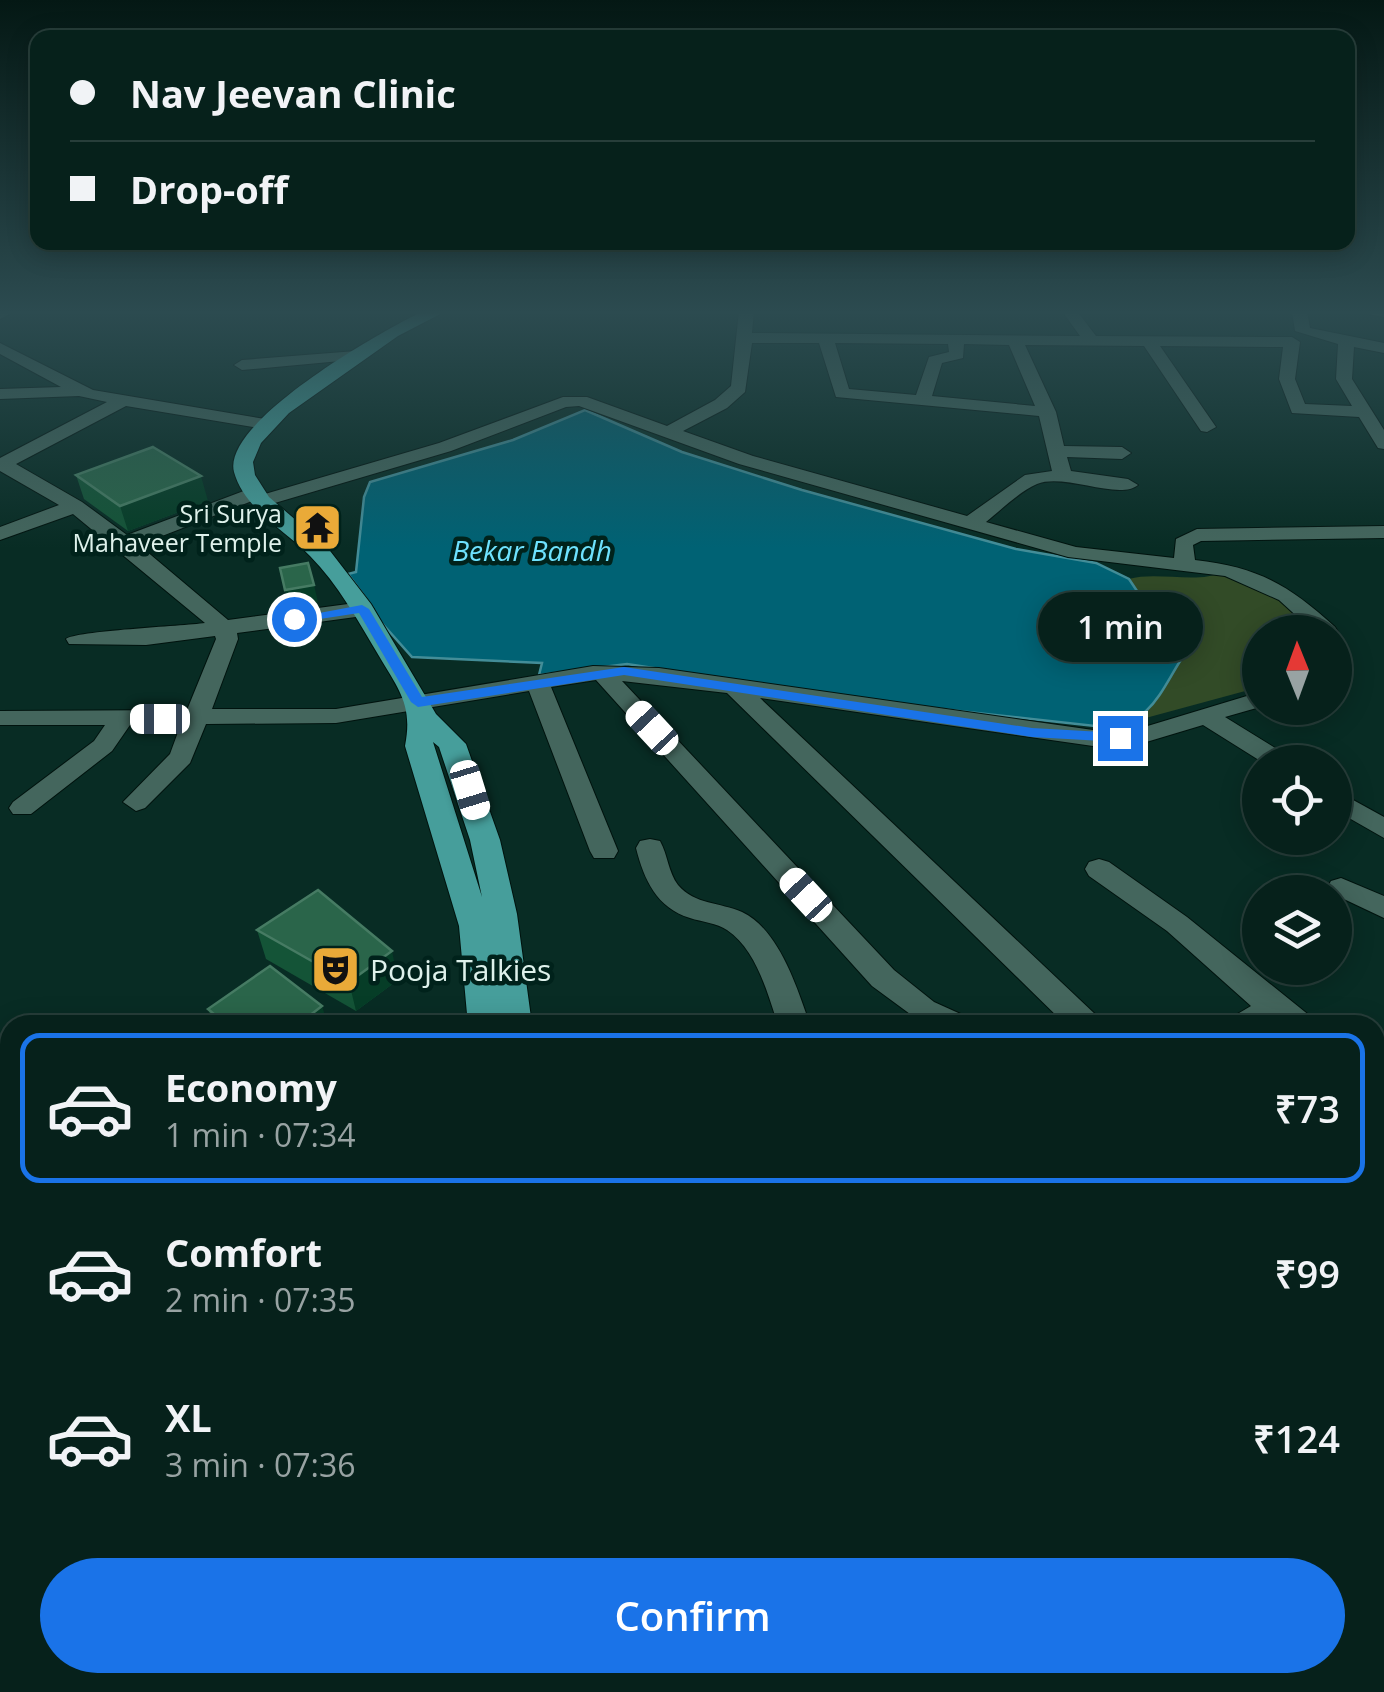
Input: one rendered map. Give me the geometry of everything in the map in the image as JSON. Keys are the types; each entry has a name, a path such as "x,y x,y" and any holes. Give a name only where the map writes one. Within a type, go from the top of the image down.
{"main road":[{"path":"311,390 265,424 243,462 244,476 259,497 318,552 362,609 421,710 452,744 485,840 504,930 513,1015"},
{"path":"421,710 419,746 475,926 484,1015"}],"street":[{"path":"668,432 737,390"},
{"path":"841,390 1046,412"},
{"path":"923,398 926,390"},
{"path":"1036,390 1063,475"},
{"path":"1182,390 1207,426"},
{"path":"1291,390 1298,409 1361,412"},
{"path":"1351,390 1384,444"},
{"path":"0,394 79,391 265,424"},
{"path":"122,401 2,464 74,506 224,628 227,639 181,757 136,802"},
{"path":"122,544 259,497 445,447 571,401 600,405 746,460 1074,553 1218,567 1263,582 1298,602 1310,615"},
{"path":"1055,451 1122,453"},
{"path":"968,524 1032,479 1063,475 1128,485"},
{"path":"0,534 74,506"},
{"path":"1185,564 1183,543 1197,535 1384,532"},
{"path":"77,639 146,638 362,609"},
{"path":"601,672 883,978 934,1015"},
{"path":"0,718 198,719 421,710 538,682 601,672 637,672 1093,738 1143,735 1242,705"},
{"path":"538,682 604,851"},
{"path":"736,686 1076,1015"},
{"path":"1206,716 1252,745"},
{"path":"22,808 103,746 121,719"},
{"path":"1352,808 1384,828"},
{"path":"650,848 655,874 675,902 739,923 752,936 781,988 790,1015"},
{"path":"1099,869 1177,924 1284,1015"},
{"path":"1352,893 1384,908"}],"green space":[{"path":"1222,571 1303,615 1242,615 1242,692 1142,719 1182,658 1129,579 1213,575"}],"water":[{"name":"Bekar Bandh","path":"585,410 682,452 802,490 1016,549 1096,563 1129,579 1182,658 1160,695 1143,713 1120,725 1104,727 895,704 627,664 539,675 542,663 412,657 364,603 368,601 348,574 356,572 364,497 370,482 513,440"}],"building":[{"path":"153,447 201,476 120,506 76,475"},
{"path":"308,563 314,585 285,590 280,568"},
{"path":"318,890 392,951 349,982 257,930"},
{"path":"270,966 322,1006 310,1015 215,1015 208,1009"}],"place":[{"name":"Sri Surya Mahaveer Temple","path":"317,527"},
{"name":"Pooja Talkies","path":"335,969"}],"route":[{"path":"294,619 362,609 418,702 624,671 1032,732 1120,738"}]}
